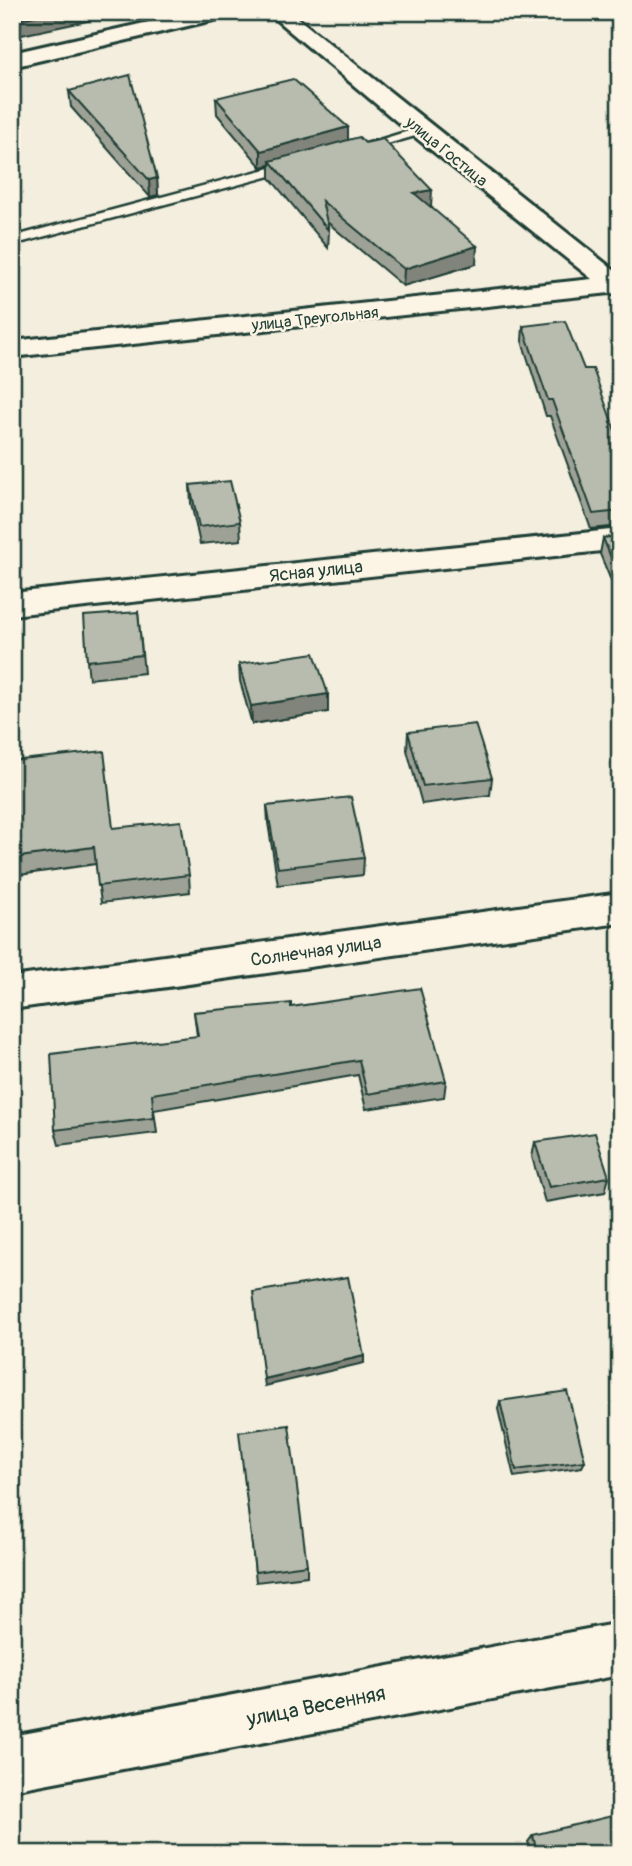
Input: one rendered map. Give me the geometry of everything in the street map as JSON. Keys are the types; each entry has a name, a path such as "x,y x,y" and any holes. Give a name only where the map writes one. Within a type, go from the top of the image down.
{"street":[{"path":"12,60 222,12"},
{"name":"улица Гостица","path":"277,12 422,131 619,286"},
{"name":"улица Треугольная","path":"12,349 619,286"},
{"name":"Ясная улица","path":"12,604 620,539"},
{"name":"Солнечная улица","path":"12,993 620,908"},
{"name":"улица Весенняя","path":"12,1763 620,1649"}],"lane":[{"path":"342,153 422,131"},
{"path":"12,240 303,163"}],"building":[{"path":"12,12 52,12 12,21"},
{"path":"130,75 157,178 149,180 69,91"},
{"path":"293,79 348,127 261,151 216,98"},
{"path":"359,137 365,143 383,139 432,190 414,193 477,246 404,269 322,201 329,231 270,161"},
{"path":"565,321 584,369 593,369 617,436 620,436 620,511 593,514 552,400 548,400 523,326"},
{"path":"230,481 240,522 199,527 190,485"},
{"path":"620,536 620,572 617,572 603,538"},
{"path":"138,612 142,655 87,661 84,616"},
{"path":"314,653 328,694 251,706 239,664"},
{"path":"475,724 492,778 423,786 408,732"},
{"path":"104,751 113,828 181,821 189,875 98,886 94,847 12,858 12,761"},
{"path":"351,797 364,858 278,868 267,806"},
{"path":"420,988 446,1081 367,1094 359,1060 152,1094 154,1118 55,1130 51,1054 198,1036 194,1012 291,1003 291,1007"},
{"path":"595,1133 609,1177 549,1187 535,1142"},
{"path":"348,1277 364,1356 264,1379 253,1292"},
{"path":"567,1391 585,1461 516,1470 500,1401"},
{"path":"289,1425 307,1565 255,1572 239,1432"},
{"path":"620,1814 620,1854 537,1854 533,1835"}]}
